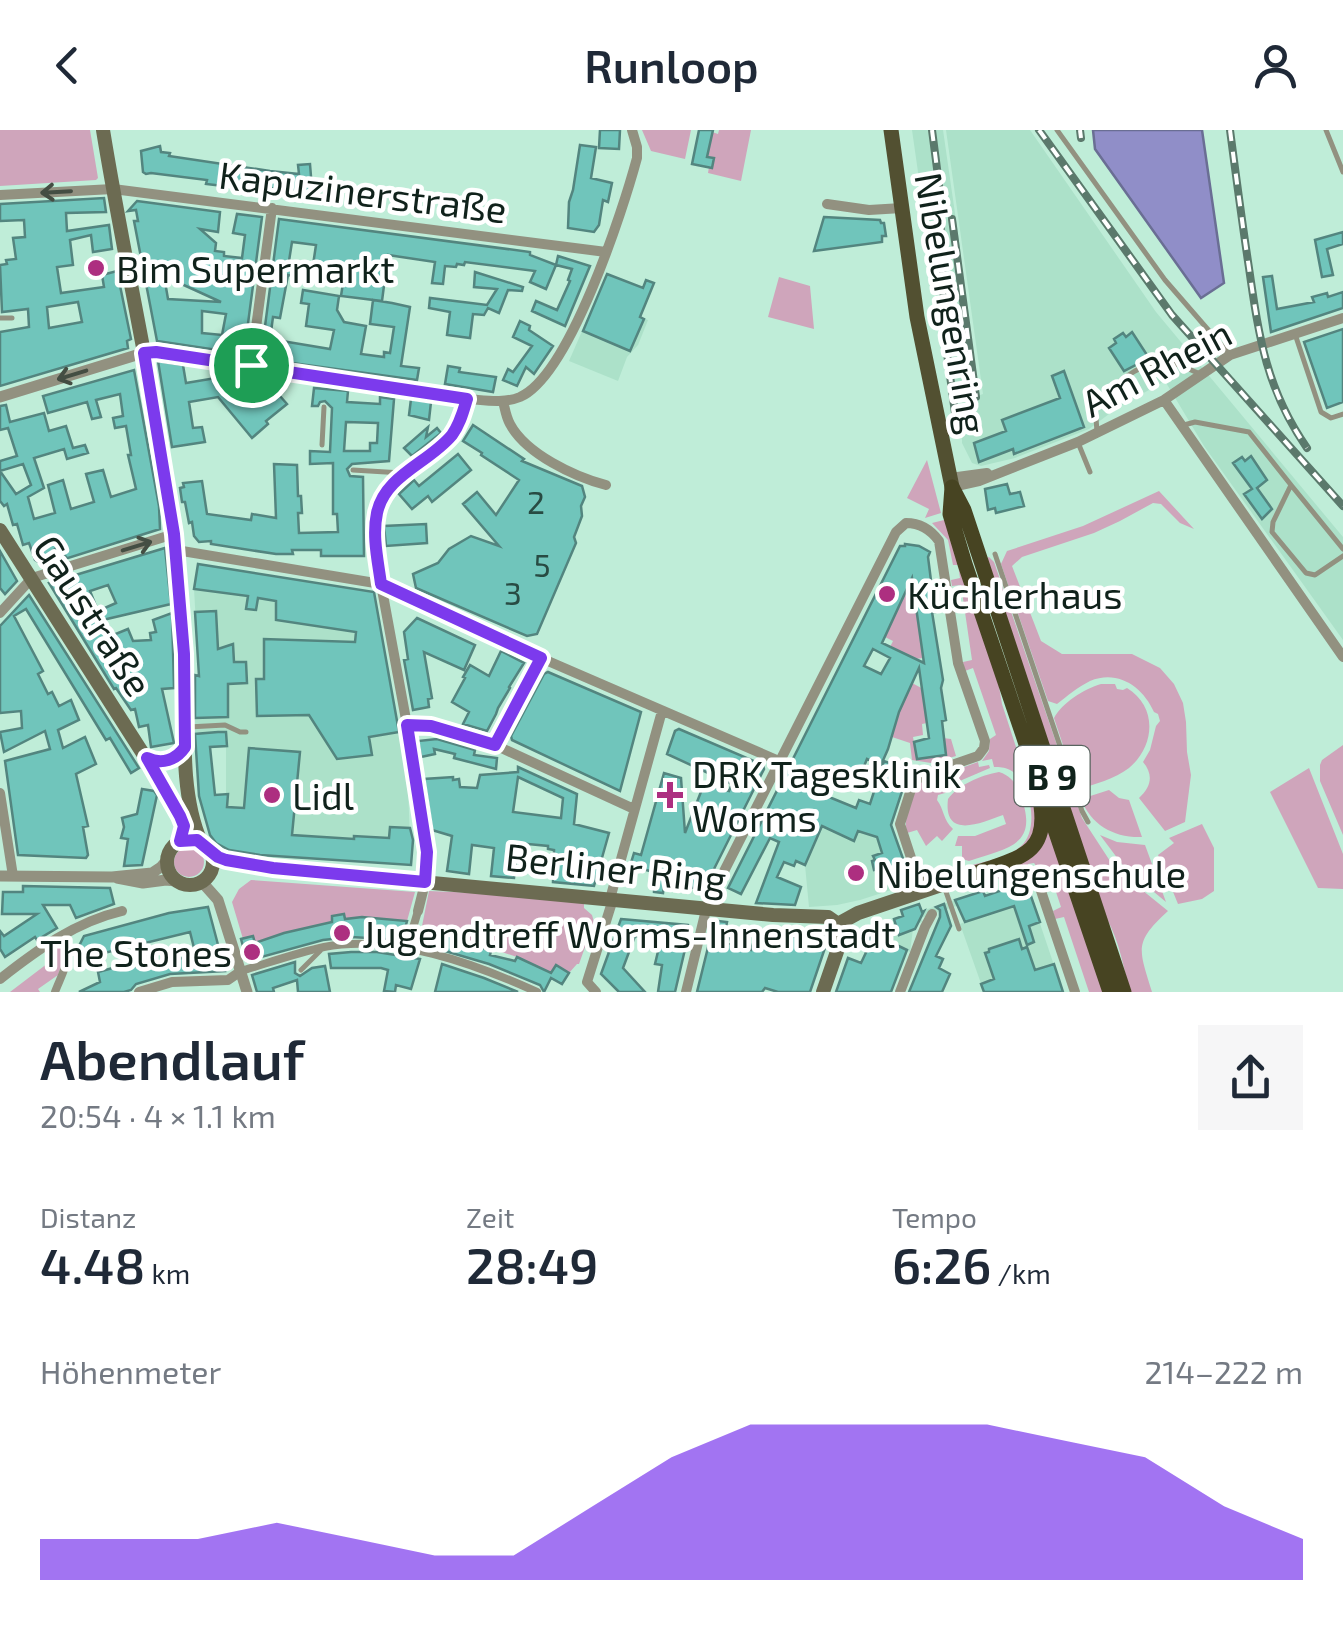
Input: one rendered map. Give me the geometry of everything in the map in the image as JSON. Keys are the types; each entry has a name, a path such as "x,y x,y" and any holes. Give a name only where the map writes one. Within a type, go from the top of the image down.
{"highway":[{"name":"B 9","path":"951,483 950,514 1110,992"},
{"name":"B 9","path":"951,483 964,510 1124,992"},
{"path":"944,884 1029,851 1042,826 1037,778"}],"main road":[{"path":"103,130 175,542 190,807 213,864 206,877 188,886 176,881 167,860 171,849 180,841 193,839 206,847"},
{"name":"Nibelungenring","path":"891,130 926,368 951,483"},
{"name":"Gaustraße","path":"0,530 147,758 184,826 180,841"},
{"name":"Berliner Ring","path":"206,847 226,860 273,868 425,882 534,886 612,899 828,917 838,924"},
{"name":"Berliner Ring","path":"206,877 273,868"},
{"path":"823,992 841,940 838,924 858,913 944,884"}],"street":[{"path":"0,397 156,352 251,365 326,383 467,399 503,401 523,396 550,369 570,337 606,252 636,158 632,130"},
{"name":"Kapuzinerstraße","path":"0,196 112,188 606,252"},
{"path":"826,204 869,210 902,208"},
{"path":"251,365 272,208"},
{"name":"Am Rhein","path":"951,483 978,481 1078,442 1164,400 1230,355 1343,318"},
{"path":"407,948 425,882 427,852 409,768 407,725 381,584 377,514 388,490 450,437 467,399"},
{"path":"1164,400 1343,656"},
{"path":"503,401 511,427 541,455 586,480 606,485"},
{"path":"686,992 707,909 896,532 906,523 933,533 941,546 958,663 984,740 978,756 923,775 912,783 900,824 925,890"},
{"path":"0,613 32,578 175,542 381,584 779,761"},
{"path":"495,745 541,658"},
{"path":"579,992 587,982 612,899 662,711"},
{"path":"407,725 431,726 495,745 634,808"},
{"path":"147,758 159,762 171,759 185,747"},
{"path":"0,793 7,876 112,877 152,873 167,860"},
{"path":"1036,876 1075,992"},
{"path":"112,877 133,883 176,881"},
{"path":"206,877 218,900 235,979 247,992"},
{"path":"0,979 36,950 64,934 122,912"},
{"path":"900,992 932,914"},
{"path":"55,992 69,954 64,934"},
{"path":"138,992 172,982 235,979 325,947 368,944 407,948 536,992"},
{"path":"587,982 596,992"}],"lane":[{"path":"1057,130 1165,280 1230,355"},
{"path":"1326,130 1343,172"},
{"path":"0,318 12,318"},
{"path":"1295,334 1321,412 1331,418 1343,414"},
{"path":"1097,432 1095,404 1136,372 1159,362 1200,374"},
{"path":"322,445 324,407"},
{"path":"1181,426 1194,422 1246,430 1291,485 1343,552 1315,575 1310,575 1272,532 1291,485"},
{"path":"1078,442 1090,472"},
{"path":"353,470 405,473"},
{"path":"994,554 1088,822"},
{"path":"185,727 225,725 246,732"},
{"path":"944,884 959,929"},
{"path":"301,970 325,947"}],"shaded area":[{"path":"0,130 90,130 98,178 0,186"},
{"path":"642,130 691,130 685,159 651,151"},
{"path":"719,130 751,130 741,181 708,173 714,159 707,157 712,132 718,134"},
{"path":"912,130 943,130 980,395 983,394 946,130 1030,130 1156,312 1343,537 1343,640 1204,446 1165,381 1089,429 1015,458 981,466 972,463 962,443 962,400 950,396"},
{"path":"779,277 810,286 814,329 768,317"},
{"path":"596,299 648,320 618,381 569,361"},
{"path":"927,460 941,513 925,518 929,509 907,498"},
{"path":"1159,491 1194,529 1180,523 1161,504 1153,503 1094,533 1022,557 1012,566 1041,641 1062,654 1132,654 1160,668 1174,684 1183,703 1191,775 1185,822 1165,831 1139,798 1150,781 1143,762 1160,721 1158,714 1136,688 1110,677 1090,681 1057,704 1048,701 1001,564 1007,551 1083,526"},
{"path":"948,519 995,663 1002,704 1038,815 1036,828 1024,847 1005,859 971,871 969,866 1021,846 1027,839 1031,818 1028,795 1017,776 1008,769 994,767 992,759 982,761 989,751 990,739 996,735 973,668 965,671 963,662 972,660 961,585 952,586 951,580 960,578 958,565 953,565 948,540 932,523"},
{"path":"989,557 994,562 1082,818 1110,861 1168,911 1149,931 1142,947 1152,992 1130,992 1118,946 985,559"},
{"path":"198,564 374,592 408,787 411,865 230,852 240,840 226,830 226,733 193,735 193,680 199,675 194,589"},
{"path":"912,577 923,658 915,659 890,647 893,641 885,637"},
{"path":"912,683 927,691 927,723 922,724 923,735 913,737 917,759 946,755 943,738 951,739 956,756 931,763 912,760 910,743 892,737"},
{"path":"1101,684 1127,688 1137,696 1148,716 1148,738 1129,768 1078,790 1054,718 1074,697"},
{"path":"1343,745 1343,835 1320,781 1320,765"},
{"path":"978,762 979,767 990,768 938,795 953,829 942,841 937,836 926,846 917,830 907,833 909,807 920,783"},
{"path":"1309,768 1343,854 1343,889 1318,888 1270,792"},
{"path":"999,772 1012,780 1020,794 1026,824 1023,834 1017,842 997,852 969,861 962,859 962,846 955,846 958,836 975,836 1006,824 1003,815 975,824 957,824 948,812 948,799 970,781"},
{"path":"1109,790 1129,800 1142,837 1105,828 1085,808 1081,799"},
{"path":"1046,823 1106,992 1089,992 1064,917 1055,919 1053,911 1061,907 1051,877 1042,879 1044,868 1028,864 1030,876 1013,882 1009,875 976,886 974,878 1019,862"},
{"path":"1202,824 1214,848 1214,891 1202,899 1178,904 1158,855 1174,843 1169,838"},
{"name":"Nibelungenschule","path":"822,826 854,841 858,831 876,836 893,831 913,883 860,900 809,907 805,865"},
{"path":"1100,835 1117,842 1145,845 1166,902 1124,867"},
{"path":"189,847 199,852 204,862 199,872 189,877 179,872 174,862 179,852"},
{"path":"251,880 415,892 407,921 345,919 343,914 332,916 332,922 255,942 253,936 243,939 232,902 239,889"},
{"name":"Nibelungenschule","path":"1026,882 1063,992 984,992 960,924 965,922 959,905 921,918 923,922 913,929 910,952 863,930 983,891 985,896"},
{"path":"429,891 584,903 594,922 579,964 569,973 556,965 551,973 517,957 422,926"},
{"path":"63,945 67,948 58,975 38,989 40,992 10,992 56,957 51,950"}],"water":[{"path":"1093,130 1202,130 1224,283 1201,298 1095,149"}],"building":[{"path":"600,130 620,130 619,149 599,148"},
{"path":"699,130 713,130 707,157 714,158 712,168 692,164"},
{"path":"580,145 596,147 591,178 612,183 594,232 568,228"},
{"path":"160,146 161,152 170,153 169,156 270,171 299,174 298,165 310,164 312,189 304,195 146,174 141,151"},
{"path":"104,198 106,212 66,213 67,231 109,225 112,249 93,252 91,235 70,240 73,265 57,267 61,293 104,287 102,275 117,271 131,339 127,341 128,348 0,386 0,332 29,327 28,309 2,312 0,265 16,259 13,238 25,237 24,220 0,221 0,204","holes":["78,302 82,322 49,328 47,307"]},
{"path":"137,201 220,212 218,232 200,229 216,243 215,251 242,258 245,235 233,233 237,214 262,217 244,354 157,341 134,221 138,221 136,210 128,211","holes":["164,276 221,302 168,299","202,311 226,314 222,335 202,333"]},
{"path":"824,217 880,220 886,236 882,236 882,242 814,251"},
{"path":"279,219 530,252 556,265 546,289 530,282 535,271 465,262 456,267 445,266 443,284 432,283 435,262 388,255 382,301 341,296 345,270 313,265 316,245 292,242 289,261 301,263 299,277 288,275 280,318 273,317 270,339 330,349 334,330 306,326 309,304 301,303 303,290 339,296 337,310 344,322 366,326 361,354 384,357 384,352 390,353 394,327 370,324 373,300 392,303 410,307 401,366 419,368 417,380 292,363 261,357"},
{"path":"1343,232 1343,244 1327,249 1333,275 1322,277 1315,240"},
{"path":"558,256 590,266 565,326 532,311 536,301 557,310 572,269 556,265"},
{"path":"475,272 523,287 522,291 508,290 499,313 488,308 484,315 473,314 470,338 447,335 450,312 429,308 430,298 487,305 497,289 474,287"},
{"path":"607,274 643,288 646,280 654,283 630,351 583,331"},
{"path":"1272,276 1277,309 1314,302 1312,297 1327,293 1328,297 1343,292 1343,308 1271,332 1263,277"},
{"path":"520,321 553,346 534,374 526,367 517,386 503,380 508,369 513,372 532,346 513,337"},
{"path":"1343,329 1343,402 1327,408 1304,342"},
{"path":"1132,332 1149,358 1124,371 1109,348 1116,343 1114,339"},
{"path":"158,361 183,365 186,383 216,378 217,370 237,373 253,391 264,382 287,404 252,438 218,397 189,402 193,428 202,427 205,442 172,447"},
{"path":"448,366 460,368 459,372 496,377 493,392 445,384"},
{"path":"134,370 160,529 65,559 57,547 40,563 29,543 23,545 7,504 4,506 0,501 0,461 17,456 8,428 0,430 0,406 6,405 10,422 44,413 49,431 66,426 73,448 85,445 88,453 67,459 64,449 34,458 44,488 28,497 34,519 55,513 48,485 63,480 71,509 94,502 86,474 103,470 111,497 136,489 126,426 115,428 113,418 123,416 120,394 96,400 101,417 92,419 87,402 48,413 43,396","holes":["23,464 31,485 16,494 0,471"]},
{"path":"1064,371 1084,427 1014,454 1013,449 979,462 974,443 1006,431 1002,420 1060,398 1052,376"},
{"path":"314,388 348,391 347,402 380,404 380,397 394,399 389,461 352,464 347,469 350,476 363,477 364,556 321,556 321,550 276,554 199,542 182,502 183,483 202,481 207,514 251,520 252,514 276,518 274,464 297,465 302,513 298,513 299,533 338,532 337,514 333,514 333,463 310,464 310,451 330,452 332,408 325,401 312,406","holes":["346,422 378,423 377,443 370,443 370,451 344,451"]},
{"path":"411,399 431,402 429,420 409,415"},
{"path":"473,425 522,461 582,486 585,497 574,537 576,543 537,634 527,636 416,588 413,574 438,563 449,549 471,536 499,546 463,504 477,492 496,515 519,480 463,441"},
{"path":"428,427 426,437 437,428 441,433 412,456 404,448"},
{"path":"458,454 471,470 432,502 428,496 412,509 399,494 414,480 419,486"},
{"path":"1251,456 1267,480 1257,488 1272,509 1262,519 1244,494 1252,489 1233,463"},
{"path":"1007,484 1010,494 1020,492 1024,506 996,513 995,508 988,510 985,489"},
{"path":"426,524 427,543 386,546 384,526"},
{"path":"900,546 919,546 930,552 946,755 917,759 914,742 929,738 919,668 881,765 867,759 860,776 842,769 829,797 856,808 859,800 870,804 884,761 909,770 891,825 912,884 894,889 888,870 874,870 873,856 882,853 877,837 858,831 854,841 822,826 805,865 784,862 777,877 801,887 795,905 756,903 779,842 770,838 741,894 728,888","holes":["912,578 917,614 924,663 882,643","873,649 890,658 881,674 864,666"]},
{"path":"165,548 171,604 99,624 106,638 128,629 133,641 151,640 150,633 156,632 153,620 172,613 174,688 162,689 174,743 151,747 148,725 139,727 135,709 131,710 114,689 49,583","holes":["108,585 116,603 98,611 90,591"]},
{"path":"0,551 17,581 5,594 0,588"},
{"path":"198,564 374,592 399,732 369,737 372,755 337,759 309,715 257,716 256,679 264,679 264,639 355,642 356,632 276,620 276,601 258,598 256,610 246,609 248,596 194,589"},
{"path":"29,595 139,768 131,773 110,738 106,740 26,609 14,616 43,671 38,674 48,694 52,692 59,706 71,700 79,720 58,730 63,748 85,737 96,764 76,774 88,826 83,827 86,858 18,855 5,761 50,749 45,731 4,752 0,732 22,728 21,711 0,713 0,626"},
{"path":"216,611 218,649 233,644 234,662 246,662 247,683 228,684 228,717 195,718 195,675 199,676 195,612"},
{"path":"417,618 475,645 464,670 424,652 432,698 428,699 429,707 413,710 404,660 408,659 404,632"},
{"path":"501,651 524,663 487,731 463,724 469,712 452,702 463,677 470,665 489,676"},
{"path":"548,672 641,712 620,791 512,740"},
{"path":"679,729 763,765 764,769 704,889 664,885 663,893 654,892 654,872 630,866 634,853 641,855 664,773 681,778 685,833 704,784 729,791 732,784 667,754"},
{"path":"226,732 227,746 210,747 215,795 228,794 227,807 244,808 249,748 300,752 292,835 389,838 390,827 410,828 411,865 260,855 229,850 216,843 199,796 195,734"},
{"path":"437,739 475,750 474,755 497,758 496,769 434,749 435,754 421,757 418,741"},
{"path":"518,767 577,794 574,824 609,833 594,886 553,882 554,850 548,846 518,843 514,878 491,876 494,848 472,845 469,874 447,871 452,836 432,830 424,779 453,777 459,779 460,787 477,788 480,775 518,772","holes":["518,777 563,798 561,818 513,812"]},
{"path":"142,789 157,795 142,865 124,866 128,839 121,838 122,818 137,814"},
{"path":"1026,882 1040,922 1029,926 1034,942 1027,945 1014,906 965,922 955,900 983,891 985,896"},
{"path":"23,886 110,888 114,904 76,918 70,905 43,905 57,928 5,957 0,949 0,931 4,936 37,914 2,914 3,892 23,892"},
{"path":"919,904 924,911 915,929 899,935 894,919 903,916 901,910"},
{"path":"944,904 951,926 936,956 943,959 939,968 950,974 942,992 909,992 940,917 936,907"},
{"path":"208,907 225,971 170,974 136,984 124,992 79,992 100,982 98,972 196,956 190,932 88,957 79,946 84,936 169,913"},
{"path":"344,914 345,919 407,921 402,940 323,940 247,961 241,939 253,936 255,943 332,922 332,916"},
{"path":"621,919 688,925 675,992 658,992 662,965 655,964 661,939 635,936 623,968 645,992 619,992 601,974"},
{"path":"727,922 727,943 751,950 755,937 763,938 768,932 792,937 826,935 828,939 810,992 765,988 762,992 697,992 714,923"},
{"path":"878,923 882,938 907,950 891,992 836,992 848,958 861,963"},
{"path":"427,927 491,951 490,955 515,961 517,957 551,973 556,965 569,973 562,984 551,978 544,992 540,985 489,964 421,944"},
{"path":"1019,939 1022,949 1027,947 1035,970 1054,964 1063,992 984,992 981,984 994,979 985,953"},
{"path":"351,952 420,959 411,989 396,985 395,992 384,991 388,970 381,968 331,968 329,954"},
{"path":"295,962 295,973 300,976 325,966 330,992 298,992 297,980 273,988 274,992 257,992 252,975"},
{"path":"442,964 484,978 518,992 435,992"}],"railway":[{"path":"932,130 939,184 945,338 955,413"},
{"path":"1039,130 1172,315 1343,506"},
{"path":"1080,130 1081,138"},
{"path":"1230,130 1266,362 1282,405 1307,448"},
{"path":"952,219 976,397"}],"place":[{"name":"Bim Supermarkt","path":"96,268"},
{"name":"Küchlerhaus","path":"887,594"},
{"name":"Lidl","path":"272,795"},
{"name":"DRK Tagesklinik Worms","path":"670,795"},
{"name":"Nibelungenschule","path":"856,873"},
{"name":"Jugendtreff Worms-Innenstadt","path":"342,933"},
{"name":"The Stones","path":"252,952"}],"route":[{"path":"144,353 251,365 467,399 450,437 405,473 381,500 376,540 381,584 541,658 495,745 431,726 407,725 427,852 425,882 273,868 226,860 197,840 180,841 184,826 147,758 159,762 171,759 185,747 184,654 174,534 144,353"}]}
